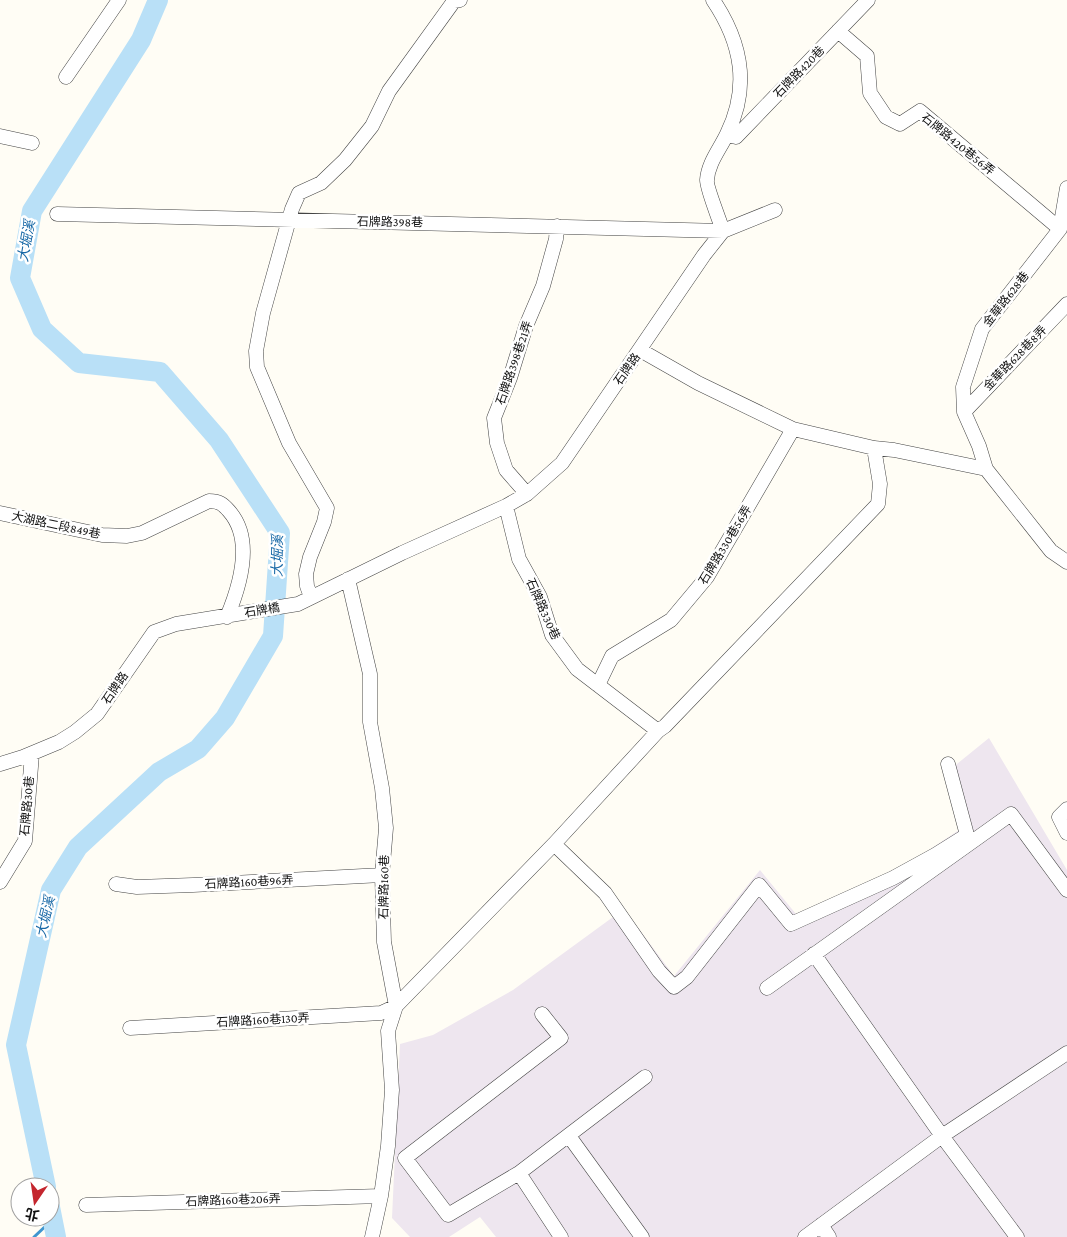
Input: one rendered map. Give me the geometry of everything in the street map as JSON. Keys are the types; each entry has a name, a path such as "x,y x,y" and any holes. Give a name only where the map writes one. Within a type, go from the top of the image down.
{"street":[{"path":"66,77 120,0"},
{"path":"311,597 307,586 306,574 327,508 290,443 256,367 256,351 263,313 289,220 299,193 321,183 346,160 372,126 389,91 454,1 460,0"},
{"path":"714,0 737,46 741,69 735,117 714,159 706,181 723,231 775,210"},
{"name":"石牌路420巷","path":"727,135 736,137 868,0"},
{"name":"石牌路420巷56弄","path":"838,31 867,56 870,93 886,118 900,124 920,110 1060,229"},
{"path":"0,136 32,143"},
{"name":"金華路628巷","path":"1067,188 1060,229 982,329 962,388 964,412 979,446 986,469 1051,551 1067,562"},
{"name":"石牌路398巷","path":"57,214 723,231"},
{"name":"石牌路398巷21弄","path":"527,494 506,470 497,442 494,418 510,378 526,326 543,286 558,226"},
{"name":"石牌路","path":"298,604 402,553 506,506 527,494 562,463 704,255 723,231"},
{"name":"金華路628巷8弄","path":"964,412 1067,304"},
{"path":"640,350 698,383 793,429 874,448 894,450 986,469"},
{"name":"石牌路330巷56弄","path":"598,685 612,656 671,620 707,577 793,429"},
{"path":"396,1006 554,844 658,731 665,726 878,504 880,484 874,448"},
{"name":"大湖路二段849巷","path":"0,512 102,535 128,536 142,532 210,501 217,501 224,505 232,515 239,525 243,538 241,574 236,595 226,617"},
{"name":"石牌路330巷","path":"506,506 519,559 540,597 552,635 577,669 658,731"},
{"name":"石牌路160巷","path":"348,579 370,674 370,722 382,788 386,828 382,875 384,942 396,1006 388,1031 392,1090 388,1146 381,1196 372,1237"},
{"name":"石牌橋","path":"226,617 298,604"},
{"name":"石牌路","path":"0,764 32,754 60,742 76,732 97,714 154,632 176,624 226,617"},
{"name":"石牌路30巷","path":"0,882 24,841 32,754"},
{"path":"554,844 605,893 659,971 674,987 687,977 759,885 791,924 893,878 967,835 948,764"},
{"path":"1067,809 1059,817 1067,833"},
{"path":"767,988 1011,814 1067,890"},
{"name":"石牌路160巷96弄","path":"116,884 137,887 184,886 382,875"},
{"path":"814,954 942,1136 1017,1237"},
{"name":"石牌路160巷130弄","path":"130,1028 381,1013 396,1006"},
{"path":"542,1014 561,1038 405,1158 448,1215 518,1173 645,1077"},
{"path":"805,1237 942,1136 1067,1053"},
{"path":"569,1136 642,1237"},
{"path":"518,1173 561,1237"},
{"name":"石牌路160巷206弄","path":"86,1205 381,1196"},
{"path":"821,1225 829,1237"}],"shaded area":[{"path":"989,738 1067,870 1067,1237 496,1237 480,1217 449,1237 410,1237 392,1218 400,1044 433,1035 513,990 624,909 674,976 760,870 796,914 908,864 962,828 952,768"}],"waterway":[{"name":"大堀溪","path":"44,1177 16,1045 51,890 78,847 159,772 198,749 225,718 273,636 280,533 219,440 160,372 79,363 42,329 20,278 32,211 141,40 158,0"},
{"path":"34,1237 45,1227"},
{"name":"大堀溪","path":"54,1227 56,1237"}]}
